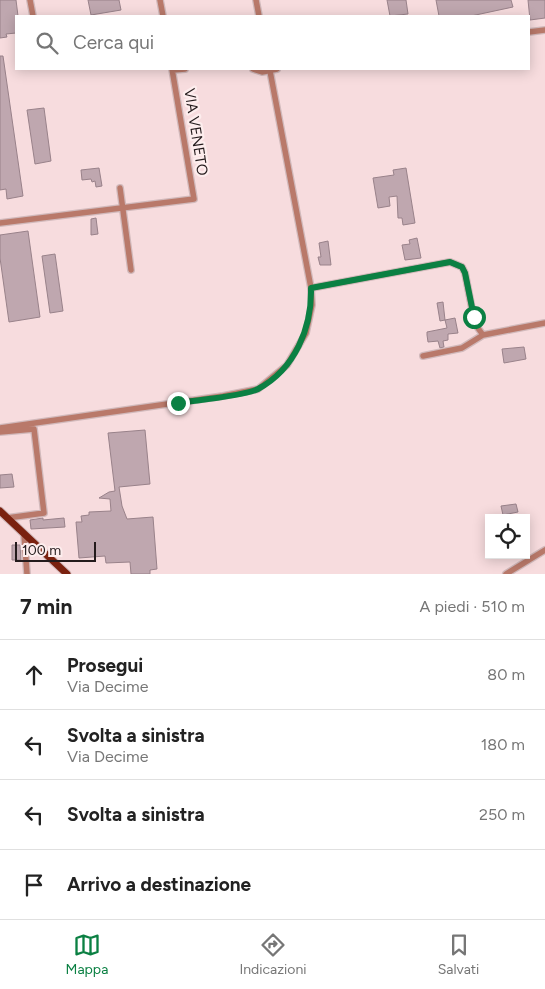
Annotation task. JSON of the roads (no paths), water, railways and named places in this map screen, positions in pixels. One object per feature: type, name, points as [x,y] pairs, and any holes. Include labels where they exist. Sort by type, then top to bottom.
[{"type":"main road","points":[[0,511],[67,574]]},
{"type":"street","points":[[30,0],[33,15]]},
{"type":"street","points":[[160,0],[163,15]]},
{"type":"street","points":[[256,0],[259,15]]},
{"type":"street","points":[[530,32],[545,30]]},
{"type":"street","name":"VIA VENETO","points":[[124,208],[194,199],[173,70]]},
{"type":"street","points":[[259,70],[270,72],[275,70]]},
{"type":"street","points":[[0,428],[223,396],[258,389],[288,365],[306,333],[312,305],[311,288],[270,72]]},
{"type":"street","points":[[120,188],[124,208],[130,270]]},
{"type":"street","points":[[0,223],[84,211],[124,208]]},
{"type":"street","points":[[311,288],[450,262],[458,264],[465,273],[475,324],[483,335]]},
{"type":"street","points":[[423,356],[462,348],[483,335],[545,323]]},
{"type":"street","points":[[0,432],[34,429],[44,512],[7,518]]},
{"type":"street","points":[[24,534],[27,574]]},
{"type":"street","points":[[506,574],[545,550]]}]
